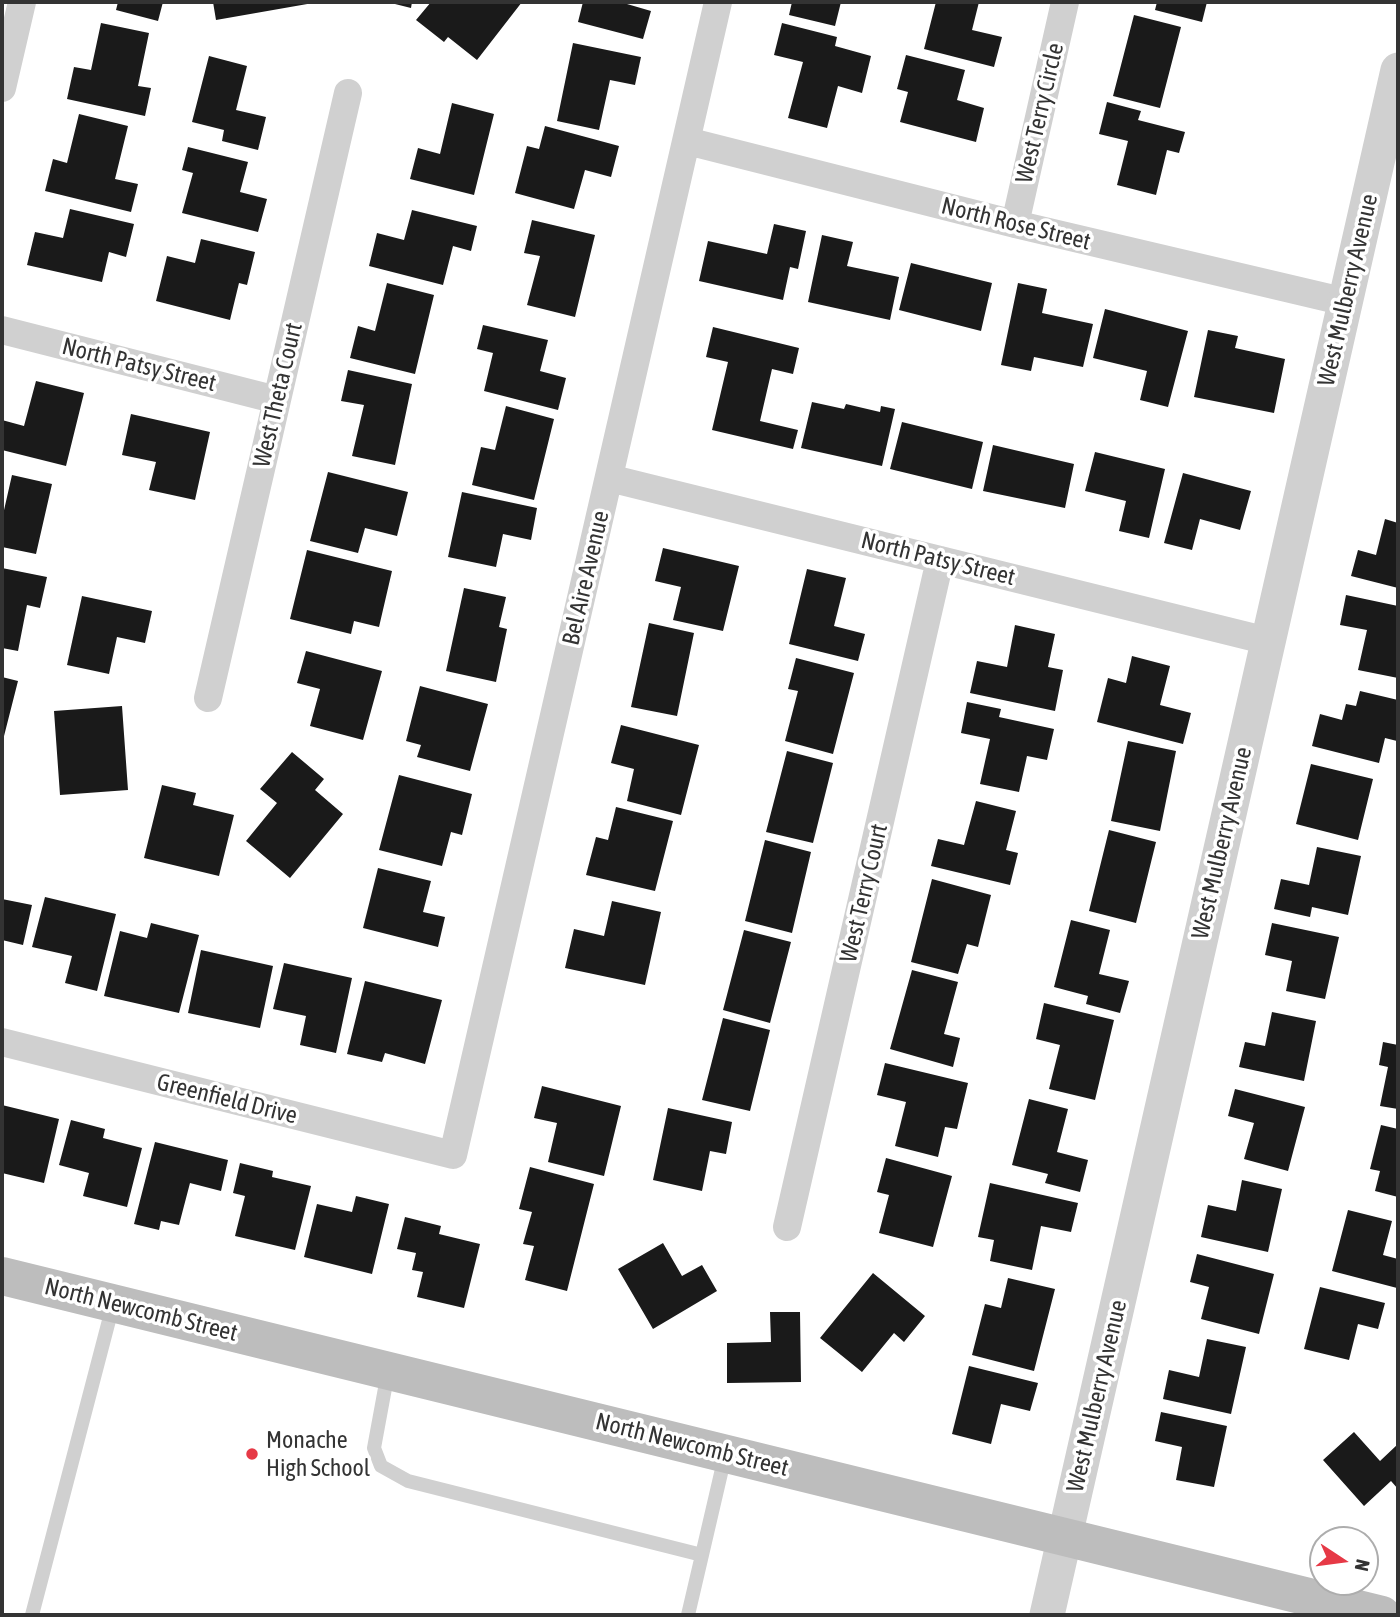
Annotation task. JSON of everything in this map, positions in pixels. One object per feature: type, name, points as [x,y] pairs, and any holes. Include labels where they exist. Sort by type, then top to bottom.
[{"type":"main road","name":"North Newcomb Street","points":[[2,1276],[1382,1615]]},
{"type":"street","points":[[2,88],[22,2]]},
{"type":"street","name":"Bel Aire Avenue","points":[[453,1155],[718,2]]},
{"type":"street","name":"West Terry Circle","points":[[1015,224],[1065,2]]},
{"type":"street","name":"West Mulberry Avenue","points":[[1046,1615],[1398,70]]},
{"type":"street","name":"West Theta Court","points":[[208,698],[348,93]]},
{"type":"street","name":"North Rose Street","points":[[687,141],[1015,224],[1346,302]]},
{"type":"street","name":"North Patsy Street","points":[[2,330],[277,400]]},
{"type":"street","name":"North Patsy Street","points":[[609,478],[1268,641]]},
{"type":"street","name":"West Terry Court","points":[[787,1227],[940,560]]},
{"type":"street","name":"Greenfield Drive","points":[[2,1042],[453,1155]]},
{"type":"lane","points":[[32,1615],[114,1303]]},
{"type":"lane","points":[[389,1371],[374,1448],[381,1466],[408,1481],[702,1555]]},
{"type":"lane","points":[[688,1615],[726,1454]]},
{"type":"building","points":[[118,2],[163,2],[158,21],[116,10]]},
{"type":"building","points":[[213,2],[312,2],[313,3],[216,20]]},
{"type":"building","points":[[387,2],[412,2],[411,8]]},
{"type":"building","points":[[431,2],[522,2],[477,60],[448,37],[444,42],[416,20]]},
{"type":"building","points":[[583,2],[627,2],[651,11],[643,39],[578,22]]},
{"type":"building","points":[[792,2],[841,2],[835,26],[789,15]]},
{"type":"building","points":[[936,2],[979,2],[972,30],[1002,37],[994,67],[924,49]]},
{"type":"building","points":[[1157,2],[1207,2],[1202,22],[1155,10]]},
{"type":"building","points":[[1134,15],[1181,27],[1160,108],[1113,96]]},
{"type":"building","points":[[101,23],[149,33],[138,86],[151,88],[145,116],[67,99],[74,67],[91,70]]},
{"type":"building","points":[[782,23],[837,37],[835,46],[871,56],[862,93],[838,86],[827,128],[788,118],[803,62],[774,55]]},
{"type":"building","points":[[573,43],[641,57],[635,85],[610,80],[599,130],[557,121]]},
{"type":"building","points":[[906,55],[965,70],[957,100],[984,108],[976,142],[900,122],[908,92],[897,89]]},
{"type":"building","points":[[209,56],[247,66],[236,110],[266,117],[258,150],[222,141],[224,130],[192,122]]},
{"type":"building","points":[[1107,102],[1141,111],[1138,120],[1185,132],[1179,153],[1167,150],[1156,195],[1117,185],[1128,141],[1099,134]]},
{"type":"building","points":[[452,103],[494,114],[474,195],[410,179],[418,148],[440,154]]},
{"type":"building","points":[[79,114],[128,126],[115,179],[138,184],[131,212],[45,191],[53,159],[67,163]]},
{"type":"building","points":[[545,126],[619,146],[611,177],[585,170],[574,209],[515,193],[527,146],[539,149]]},
{"type":"building","points":[[188,147],[248,162],[240,192],[267,199],[258,232],[182,213],[193,173],[182,170]]},
{"type":"building","points":[[70,209],[134,224],[126,257],[109,252],[102,282],[27,265],[35,232],[63,238]]},
{"type":"building","points":[[412,210],[477,226],[471,251],[453,246],[443,285],[369,266],[377,233],[404,240]]},
{"type":"building","points":[[532,220],[595,235],[575,317],[527,305],[540,256],[524,253]]},
{"type":"building","points":[[774,224],[806,231],[798,269],[790,267],[783,300],[699,281],[708,241],[767,254]]},
{"type":"building","points":[[822,235],[853,242],[847,266],[899,277],[890,320],[808,302]]},
{"type":"building","points":[[201,239],[255,252],[247,285],[239,283],[230,320],[156,301],[167,256],[195,263]]},
{"type":"building","points":[[911,263],[992,283],[981,331],[899,310]]},
{"type":"building","points":[[387,283],[434,295],[415,374],[350,358],[358,326],[375,331]]},
{"type":"building","points":[[1018,283],[1047,289],[1042,313],[1093,324],[1083,367],[1034,357],[1031,371],[1001,365]]},
{"type":"building","points":[[1105,309],[1188,331],[1168,407],[1140,400],[1147,371],[1093,358]]},
{"type":"building","points":[[483,325],[548,340],[540,371],[566,378],[558,410],[484,391],[493,353],[477,349]]},
{"type":"building","points":[[713,327],[799,348],[793,374],[772,369],[760,421],[798,430],[793,449],[712,430],[728,362],[706,357]]},
{"type":"building","points":[[1208,330],[1238,336],[1235,348],[1285,359],[1274,413],[1194,397]]},
{"type":"building","points":[[348,370],[412,384],[395,465],[352,456],[364,405],[341,401]]},
{"type":"building","points":[[36,381],[84,393],[66,466],[2,450],[2,420],[24,426]]},
{"type":"building","points":[[812,402],[844,409],[846,404],[880,412],[881,406],[895,409],[882,466],[801,448]]},
{"type":"building","points":[[506,406],[554,419],[534,500],[472,485],[481,447],[495,450]]},
{"type":"building","points":[[131,414],[210,432],[195,500],[149,490],[156,462],[122,455]]},
{"type":"building","points":[[902,422],[983,442],[972,489],[890,469]]},
{"type":"building","points":[[993,445],[1074,464],[1065,508],[983,491]]},
{"type":"building","points":[[1095,452],[1165,469],[1149,538],[1119,531],[1126,501],[1085,491]]},
{"type":"building","points":[[328,472],[408,492],[397,536],[365,528],[358,553],[310,541]]},
{"type":"building","points":[[1183,473],[1251,491],[1240,530],[1200,519],[1192,550],[1164,543]]},
{"type":"building","points":[[12,475],[52,484],[36,554],[2,547],[2,519]]},
{"type":"building","points":[[462,492],[537,508],[531,540],[503,534],[496,567],[448,557]]},
{"type":"building","points":[[1385,519],[1398,523],[1398,588],[1351,576],[1358,550],[1376,555]]},
{"type":"building","points":[[663,548],[739,566],[723,631],[673,620],[681,587],[655,581]]},
{"type":"building","points":[[307,550],[392,571],[379,627],[354,621],[351,634],[290,619]]},
{"type":"building","points":[[2,568],[47,577],[40,608],[27,605],[18,651],[2,648]]},
{"type":"building","points":[[807,569],[846,578],[834,626],[865,634],[858,661],[789,644]]},
{"type":"building","points":[[464,588],[506,597],[499,627],[507,629],[496,682],[446,671]]},
{"type":"building","points":[[1346,595],[1398,606],[1398,678],[1358,670],[1367,630],[1340,625]]},
{"type":"building","points":[[82,596],[152,611],[145,643],[117,637],[109,674],[67,665]]},
{"type":"building","points":[[649,623],[694,633],[677,716],[631,707]]},
{"type":"building","points":[[1015,625],[1055,634],[1048,667],[1063,670],[1055,711],[970,693],[977,661],[1007,667]]},
{"type":"building","points":[[306,651],[382,671],[363,740],[310,726],[320,689],[297,683]]},
{"type":"building","points":[[1132,656],[1170,666],[1160,705],[1191,713],[1183,744],[1097,722],[1108,678],[1126,683]]},
{"type":"building","points":[[796,658],[854,673],[833,754],[785,741],[798,691],[788,689]]},
{"type":"building","points":[[2,677],[18,681],[3,740],[2,740]]},
{"type":"building","points":[[420,686],[488,704],[470,771],[417,757],[421,745],[406,741]]},
{"type":"building","points":[[1360,691],[1398,700],[1397,741],[1385,738],[1379,763],[1312,746],[1320,714],[1342,720],[1346,704],[1356,706]]},
{"type":"building","points":[[967,702],[1001,709],[999,717],[1054,729],[1047,760],[1027,756],[1019,792],[980,784],[990,739],[961,733]]},
{"type":"building","points":[[122,706],[128,790],[60,795],[54,711]]},
{"type":"building","points":[[621,725],[699,745],[681,815],[627,801],[634,769],[611,763]]},
{"type":"building","points":[[1128,741],[1176,751],[1160,831],[1111,821]]},
{"type":"building","points":[[787,751],[833,763],[813,843],[766,832]]},
{"type":"building","points":[[292,752],[324,779],[315,790],[343,814],[290,878],[246,841],[277,803],[260,789]]},
{"type":"building","points":[[1311,764],[1373,779],[1358,840],[1296,824]]},
{"type":"building","points":[[399,775],[472,794],[462,835],[451,832],[442,866],[379,850]]},
{"type":"building","points":[[162,785],[196,793],[193,805],[234,815],[219,876],[144,858]]},
{"type":"building","points":[[976,801],[1016,811],[1006,850],[1018,853],[1010,885],[931,866],[938,839],[964,845]]},
{"type":"building","points":[[616,807],[673,821],[655,891],[586,875],[596,837],[608,840]]},
{"type":"building","points":[[1109,830],[1156,842],[1136,923],[1089,911]]},
{"type":"building","points":[[765,840],[811,852],[792,933],[745,921]]},
{"type":"building","points":[[1317,847],[1361,856],[1348,915],[1312,907],[1310,917],[1274,909],[1281,879],[1309,885]]},
{"type":"building","points":[[378,868],[431,881],[423,912],[445,917],[438,947],[363,928]]},
{"type":"building","points":[[932,879],[991,895],[978,947],[967,944],[958,974],[911,962]]},
{"type":"building","points":[[45,897],[116,914],[97,991],[65,983],[72,956],[32,947]]},
{"type":"building","points":[[2,899],[32,905],[23,945],[2,940]]},
{"type":"building","points":[[612,901],[661,912],[645,985],[565,968],[574,929],[604,936]]},
{"type":"building","points":[[1071,920],[1110,930],[1099,974],[1129,981],[1120,1013],[1086,1004],[1088,996],[1054,987]]},
{"type":"building","points":[[151,923],[199,935],[179,1013],[104,996],[120,931],[147,938]]},
{"type":"building","points":[[1272,923],[1339,937],[1325,999],[1286,991],[1292,961],[1265,955]]},
{"type":"building","points":[[744,930],[791,942],[770,1023],[723,1010]]},
{"type":"building","points":[[201,950],[273,966],[260,1028],[188,1013]]},
{"type":"building","points":[[284,963],[352,978],[336,1053],[300,1045],[306,1016],[273,1009]]},
{"type":"building","points":[[912,970],[958,982],[944,1034],[960,1038],[953,1067],[890,1049]]},
{"type":"building","points":[[365,981],[442,1000],[425,1064],[385,1053],[382,1062],[347,1054]]},
{"type":"building","points":[[1044,1003],[1114,1020],[1095,1100],[1049,1089],[1060,1045],[1036,1039]]},
{"type":"building","points":[[1272,1012],[1316,1021],[1304,1081],[1239,1067],[1245,1042],[1265,1046]]},
{"type":"building","points":[[723,1018],[770,1030],[750,1111],[702,1100]]},
{"type":"building","points":[[1383,1042],[1398,1045],[1398,1109],[1380,1106],[1388,1067],[1379,1065]]},
{"type":"building","points":[[885,1063],[968,1083],[957,1129],[945,1127],[938,1157],[895,1146],[906,1102],[877,1095]]},
{"type":"building","points":[[542,1086],[621,1106],[604,1176],[548,1162],[557,1123],[534,1118]]},
{"type":"building","points":[[1235,1089],[1305,1107],[1288,1171],[1244,1159],[1254,1123],[1228,1116]]},
{"type":"building","points":[[1029,1099],[1068,1109],[1057,1152],[1088,1160],[1080,1192],[1045,1183],[1048,1174],[1012,1165]]},
{"type":"building","points":[[2,1105],[59,1119],[44,1183],[2,1173]]},
{"type":"building","points":[[668,1108],[732,1122],[726,1154],[710,1151],[702,1191],[653,1180]]},
{"type":"building","points":[[71,1120],[105,1129],[103,1138],[142,1148],[127,1207],[83,1196],[89,1173],[59,1165]]},
{"type":"building","points":[[1381,1125],[1398,1129],[1398,1197],[1375,1191],[1380,1171],[1370,1169]]},
{"type":"building","points":[[155,1142],[228,1160],[221,1191],[190,1183],[179,1225],[161,1221],[159,1230],[134,1224]]},
{"type":"building","points":[[886,1158],[952,1176],[933,1247],[879,1233],[889,1195],[877,1192]]},
{"type":"building","points":[[240,1163],[273,1171],[272,1177],[311,1186],[295,1250],[235,1236],[245,1196],[233,1193]]},
{"type":"building","points":[[530,1167],[594,1184],[567,1291],[525,1280],[534,1246],[523,1244],[532,1212],[519,1209]]},
{"type":"building","points":[[1242,1180],[1282,1189],[1268,1252],[1201,1237],[1208,1205],[1236,1211]]},
{"type":"building","points":[[990,1183],[1078,1203],[1071,1232],[1041,1226],[1032,1270],[990,1261],[994,1240],[978,1237]]},
{"type":"building","points":[[356,1196],[389,1204],[372,1274],[304,1257],[317,1204],[352,1212]]},
{"type":"building","points":[[1348,1210],[1392,1221],[1383,1255],[1398,1259],[1397,1288],[1332,1271]]},
{"type":"building","points":[[405,1217],[441,1226],[439,1234],[480,1244],[464,1308],[417,1297],[423,1272],[412,1270],[416,1253],[397,1249]]},
{"type":"building","points":[[663,1243],[682,1276],[702,1265],[717,1291],[653,1329],[618,1269]]},
{"type":"building","points":[[1197,1254],[1274,1274],[1259,1334],[1201,1319],[1209,1287],[1190,1282]]},
{"type":"building","points":[[873,1273],[925,1316],[904,1342],[894,1333],[862,1372],[820,1338]]},
{"type":"building","points":[[1008,1278],[1055,1289],[1034,1371],[972,1355],[985,1304],[1001,1308]]},
{"type":"building","points":[[1320,1287],[1385,1303],[1378,1329],[1358,1324],[1349,1360],[1304,1349]]},
{"type":"building","points":[[770,1312],[800,1312],[801,1382],[727,1383],[727,1343],[771,1342]]},
{"type":"building","points":[[1207,1339],[1246,1347],[1231,1414],[1163,1399],[1169,1370],[1199,1377]]},
{"type":"building","points":[[969,1366],[1038,1383],[1030,1411],[1001,1404],[991,1444],[952,1434]]},
{"type":"building","points":[[1161,1412],[1227,1426],[1214,1487],[1176,1480],[1182,1447],[1155,1441]]},
{"type":"building","points":[[1354,1432],[1380,1461],[1398,1444],[1398,1489],[1391,1481],[1364,1506],[1323,1460]]},
{"type":"place","name":"Monache High School","points":[[252,1454]]}]
